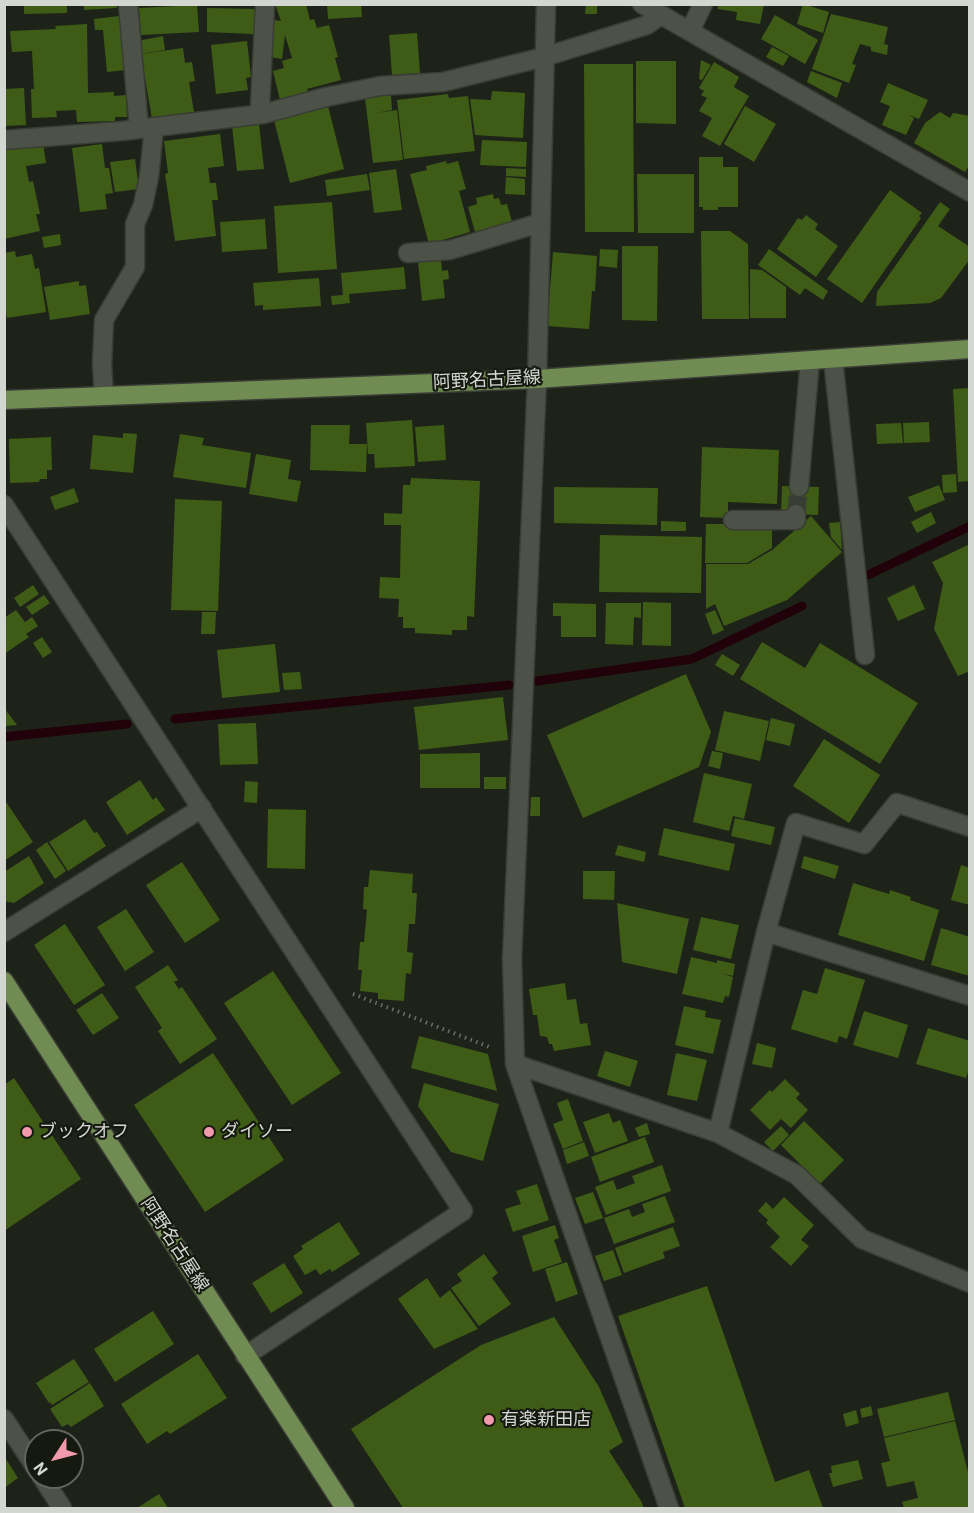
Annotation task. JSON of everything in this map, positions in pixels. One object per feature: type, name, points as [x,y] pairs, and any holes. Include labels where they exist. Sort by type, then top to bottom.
[{"type":"main road","name":"阿野名古屋線","points":[[4,400],[537,379],[969,349]]},
{"type":"main road","name":"阿野名古屋線","points":[[4,981],[345,1509]]},
{"type":"street","points":[[104,396],[102,364],[104,320],[135,267],[135,224],[143,205],[149,177],[146,128],[128,4]]},
{"type":"street","points":[[263,114],[260,106],[265,4]]},
{"type":"street","points":[[546,4],[537,379],[512,959],[515,1060],[669,1509]]},
{"type":"street","points":[[642,4],[969,192]]},
{"type":"street","points":[[690,31],[703,4]]},
{"type":"street","points":[[4,140],[146,128],[263,114],[326,97],[380,86],[443,82],[544,57],[647,25],[661,15]]},
{"type":"street","points":[[408,253],[450,250],[540,223]]},
{"type":"street","points":[[833,359],[865,656]]},
{"type":"street","points":[[799,487],[810,360]]},
{"type":"street","points":[[4,505],[463,1210],[245,1356]]},
{"type":"street","points":[[733,520],[796,520],[796,514]]},
{"type":"street","points":[[718,1133],[766,932],[796,823],[864,844],[897,803],[969,827]]},
{"type":"street","points":[[4,932],[202,808]]},
{"type":"street","points":[[766,932],[969,996]]},
{"type":"street","points":[[515,1060],[718,1133],[797,1175],[862,1239],[969,1283]]},
{"type":"street","points":[[4,1419],[24,1450]]},
{"type":"street","points":[[50,1489],[62,1509]]},
{"type":"path","points":[[312,978],[515,1060]]},
{"type":"building","points":[[24,4],[67,4],[67,13],[24,14]]},
{"type":"building","points":[[84,4],[116,4],[117,8],[84,10]]},
{"type":"building","points":[[275,4],[306,4],[310,20],[314,19],[317,28],[329,25],[338,57],[335,58],[341,80],[307,89],[308,93],[280,100],[273,71],[284,68],[282,61],[292,58],[285,35],[282,59],[270,57],[274,20],[281,21]]},
{"type":"building","points":[[327,4],[361,4],[362,17],[328,19]]},
{"type":"building","points":[[718,4],[764,4],[760,24],[736,20],[737,12],[718,9]]},
{"type":"building","points":[[803,4],[829,12],[823,33],[797,24]]},
{"type":"building","points":[[197,5],[199,32],[141,35],[139,8]]},
{"type":"building","points":[[586,5],[597,5],[597,14],[585,14]]},
{"type":"building","points":[[207,8],[255,9],[254,34],[207,32]]},
{"type":"building","points":[[831,14],[888,27],[884,44],[888,45],[887,55],[871,51],[871,47],[860,44],[852,64],[856,65],[849,83],[812,69]]},
{"type":"building","points":[[775,15],[818,40],[805,64],[761,39]]},
{"type":"building","points":[[120,16],[126,70],[107,72],[103,30],[95,30],[94,19]]},
{"type":"building","points":[[87,24],[88,93],[114,92],[114,96],[126,95],[127,117],[115,117],[115,121],[77,122],[76,110],[56,111],[57,117],[32,118],[31,89],[34,89],[32,51],[12,52],[10,31],[56,29],[55,26]]},
{"type":"building","points":[[417,33],[420,73],[392,75],[389,35]]},
{"type":"building","points":[[163,36],[165,50],[140,54],[137,41]]},
{"type":"building","points":[[247,41],[251,77],[246,78],[248,90],[216,94],[211,45]]},
{"type":"building","points":[[772,47],[789,56],[783,66],[766,57]]},
{"type":"building","points":[[183,48],[185,63],[192,62],[195,81],[189,82],[194,112],[152,119],[141,54]]},
{"type":"building","points":[[701,60],[711,65],[702,80],[699,79]]},
{"type":"building","points":[[636,61],[676,61],[676,124],[636,123]]},
{"type":"building","points":[[714,62],[739,77],[734,87],[749,96],[720,146],[702,136],[712,118],[699,111],[707,98],[701,95],[704,91],[699,88]]},
{"type":"building","points":[[584,64],[633,64],[634,232],[585,232]]},
{"type":"building","points":[[811,71],[842,83],[837,98],[807,82]]},
{"type":"building","points":[[888,83],[928,100],[919,119],[907,114],[914,118],[906,135],[882,125],[890,106],[880,102]]},
{"type":"building","points":[[24,88],[26,125],[4,126],[4,89]]},
{"type":"building","points":[[492,91],[525,93],[523,138],[475,135],[470,99],[491,100]]},
{"type":"building","points":[[448,94],[449,98],[468,96],[475,151],[404,159],[397,100]]},
{"type":"building","points":[[391,95],[392,110],[376,113],[397,110],[403,160],[373,163],[365,98]]},
{"type":"building","points":[[328,106],[344,169],[290,183],[274,120]]},
{"type":"building","points":[[745,106],[776,124],[754,162],[724,144]]},
{"type":"building","points":[[940,112],[950,118],[953,113],[970,116],[970,164],[965,172],[914,143],[925,123]]},
{"type":"building","points":[[259,124],[264,169],[237,171],[232,126]]},
{"type":"building","points":[[220,134],[224,166],[208,168],[210,183],[216,183],[218,200],[212,200],[216,236],[175,241],[165,174],[168,173],[164,141]]},
{"type":"building","points":[[482,140],[527,142],[526,167],[480,165]]},
{"type":"building","points":[[43,143],[46,163],[26,166],[29,182],[33,181],[40,214],[36,214],[40,231],[4,239],[4,149]]},
{"type":"building","points":[[102,144],[105,168],[109,168],[113,193],[105,194],[107,209],[80,212],[72,148]]},
{"type":"building","points":[[699,157],[723,157],[723,167],[738,167],[738,207],[703,210],[703,207],[699,207]]},
{"type":"building","points":[[135,159],[139,189],[115,192],[110,162]]},
{"type":"building","points":[[446,161],[447,164],[458,161],[466,189],[459,191],[470,232],[429,244],[410,174],[427,170],[426,166]]},
{"type":"building","points":[[506,168],[526,169],[526,177],[506,176]]},
{"type":"building","points":[[396,169],[402,210],[374,213],[369,173]]},
{"type":"building","points":[[367,174],[370,190],[327,196],[325,180]]},
{"type":"building","points":[[637,174],[694,174],[694,233],[638,233]]},
{"type":"building","points":[[506,177],[525,179],[525,195],[505,194]]},
{"type":"building","points":[[890,190],[922,213],[919,216],[921,218],[862,303],[827,279]]},
{"type":"building","points":[[493,194],[494,199],[499,198],[501,205],[507,204],[512,222],[475,232],[468,207],[477,204],[476,198]]},
{"type":"building","points":[[332,202],[337,269],[278,273],[274,206]]},
{"type":"building","points":[[940,202],[950,209],[938,226],[970,247],[970,259],[941,298],[930,303],[876,306],[877,292]]},
{"type":"building","points":[[806,215],[818,224],[815,229],[838,246],[816,277],[777,249],[798,218],[802,220]]},
{"type":"building","points":[[265,219],[267,249],[222,252],[220,222]]},
{"type":"building","points":[[701,231],[730,231],[748,244],[749,319],[702,319]]},
{"type":"building","points":[[60,234],[61,245],[44,248],[42,237]]},
{"type":"building","points":[[622,246],[658,246],[657,321],[622,320]]},
{"type":"building","points":[[600,249],[618,250],[617,268],[599,266]]},
{"type":"building","points":[[769,249],[828,291],[823,300],[805,288],[800,295],[758,265]]},
{"type":"building","points":[[15,251],[16,257],[32,254],[35,269],[39,268],[46,312],[7,318],[4,303],[4,253]]},
{"type":"building","points":[[553,252],[597,256],[595,291],[592,291],[589,329],[547,326]]},
{"type":"building","points":[[441,260],[442,271],[448,270],[449,279],[443,280],[445,298],[422,301],[418,262]]},
{"type":"building","points":[[404,267],[406,289],[349,294],[350,303],[332,305],[331,296],[343,295],[341,273]]},
{"type":"building","points":[[750,269],[762,270],[786,287],[786,318],[750,318]]},
{"type":"building","points":[[319,278],[321,306],[263,310],[263,305],[255,306],[253,283]]},
{"type":"building","points":[[79,281],[79,286],[86,285],[90,314],[50,320],[44,287]]},
{"type":"building","points":[[970,388],[970,481],[958,482],[953,389]]},
{"type":"building","points":[[412,420],[415,466],[375,468],[374,454],[368,454],[366,423]]},
{"type":"building","points":[[929,422],[930,442],[904,443],[903,423]]},
{"type":"building","points":[[901,423],[903,443],[877,444],[876,424]]},
{"type":"building","points":[[311,425],[350,425],[349,444],[367,444],[366,472],[310,470]]},
{"type":"building","points":[[444,425],[446,460],[418,462],[415,427]]},
{"type":"building","points":[[123,433],[137,434],[133,473],[90,469],[93,435],[123,438]]},
{"type":"building","points":[[180,434],[204,438],[202,445],[251,453],[246,488],[173,477]]},
{"type":"building","points":[[51,437],[52,470],[47,470],[47,479],[40,479],[39,482],[10,483],[9,439]]},
{"type":"building","points":[[702,447],[779,450],[777,504],[728,502],[728,518],[700,517]]},
{"type":"building","points":[[256,454],[291,460],[288,479],[301,481],[297,502],[249,494]]},
{"type":"building","points":[[956,474],[957,492],[943,493],[942,475]]},
{"type":"building","points":[[411,478],[480,481],[474,617],[467,616],[467,630],[452,630],[452,635],[415,633],[415,628],[403,628],[403,617],[398,617],[399,599],[379,598],[380,577],[400,578],[401,525],[384,525],[384,513],[402,514],[403,485],[410,485]]},
{"type":"building","points":[[939,485],[945,500],[915,512],[908,497]]},
{"type":"building","points":[[782,486],[819,487],[818,515],[781,514]]},
{"type":"building","points":[[554,487],[658,488],[657,525],[554,523]]},
{"type":"building","points":[[74,488],[79,502],[55,510],[50,497]]},
{"type":"building","points":[[175,499],[222,501],[218,611],[171,610]]},
{"type":"building","points":[[931,512],[936,523],[917,533],[911,522]]},
{"type":"building","points":[[811,516],[842,552],[787,600],[724,626],[715,604],[706,609],[706,564],[748,564],[772,550]]},
{"type":"building","points":[[661,521],[686,522],[686,531],[661,531]]},
{"type":"building","points":[[840,522],[842,550],[831,537],[829,523]]},
{"type":"building","points":[[706,524],[772,524],[772,548],[747,563],[705,563]]},
{"type":"building","points":[[600,535],[702,537],[701,593],[599,592]]},
{"type":"building","points":[[970,544],[970,671],[958,676],[934,629],[943,583],[932,562]]},
{"type":"building","points":[[33,585],[39,594],[20,607],[14,598]]},
{"type":"building","points":[[914,585],[925,609],[898,621],[887,598]]},
{"type":"building","points":[[44,595],[50,603],[32,615],[26,607]]},
{"type":"building","points":[[643,602],[671,603],[671,646],[642,645]]},
{"type":"building","points":[[553,603],[596,604],[596,637],[561,637],[561,616],[553,616]]},
{"type":"building","points":[[606,603],[641,603],[641,618],[634,617],[633,645],[605,644]]},
{"type":"building","points":[[16,610],[25,622],[32,617],[38,626],[26,634],[29,637],[4,654],[4,618]]},
{"type":"building","points":[[715,610],[724,630],[713,635],[705,614]]},
{"type":"building","points":[[202,612],[216,612],[215,634],[201,634]]},
{"type":"building","points":[[42,637],[52,652],[43,658],[33,643]]},
{"type":"building","points":[[762,642],[805,668],[820,643],[918,703],[880,764],[740,679]]},
{"type":"building","points":[[275,644],[280,692],[222,698],[217,650]]},
{"type":"building","points":[[722,654],[740,665],[733,676],[715,665]]},
{"type":"building","points":[[300,672],[302,689],[284,690],[282,673]]},
{"type":"building","points":[[686,674],[711,732],[699,767],[583,818],[547,735]]},
{"type":"building","points":[[503,697],[508,740],[419,750],[414,707]]},
{"type":"building","points":[[4,708],[17,725],[4,726]]},
{"type":"building","points":[[724,711],[769,721],[760,761],[715,750]]},
{"type":"building","points":[[771,718],[795,724],[790,746],[766,740]]},
{"type":"building","points":[[256,723],[258,764],[220,765],[218,724]]},
{"type":"building","points":[[824,739],[880,775],[849,823],[793,786]]},
{"type":"building","points":[[712,751],[723,753],[720,769],[708,766]]},
{"type":"building","points":[[480,753],[480,788],[420,788],[420,754]]},
{"type":"building","points":[[704,773],[752,784],[744,819],[733,816],[729,831],[693,822]]},
{"type":"building","points":[[484,777],[506,777],[506,789],[484,789]]},
{"type":"building","points":[[140,780],[153,800],[156,797],[165,810],[127,835],[106,802]]},
{"type":"building","points":[[245,781],[258,782],[257,803],[244,802]]},
{"type":"building","points":[[531,797],[540,797],[540,816],[530,816]]},
{"type":"building","points":[[4,799],[33,842],[4,861]]},
{"type":"building","points":[[268,809],[306,810],[305,869],[267,868]]},
{"type":"building","points":[[735,818],[775,827],[771,845],[731,836]]},
{"type":"building","points":[[85,819],[106,846],[68,871],[49,842]]},
{"type":"building","points":[[664,828],[735,844],[729,871],[658,855]]},
{"type":"building","points":[[47,842],[66,871],[55,879],[36,850]]},
{"type":"building","points":[[618,845],[646,852],[644,862],[615,855]]},
{"type":"building","points":[[29,856],[44,883],[14,903],[4,901],[4,872]]},
{"type":"building","points":[[804,856],[839,866],[835,879],[801,868]]},
{"type":"building","points":[[182,862],[220,920],[185,943],[146,885]]},
{"type":"building","points":[[961,865],[970,868],[970,905],[951,900]]},
{"type":"building","points":[[370,870],[413,874],[412,893],[417,893],[415,924],[409,924],[407,952],[413,953],[411,974],[406,973],[404,1001],[378,999],[378,993],[360,991],[362,970],[358,970],[360,942],[364,942],[367,910],[363,909],[364,887],[368,887]]},
{"type":"building","points":[[583,871],[615,871],[614,900],[583,899]]},
{"type":"building","points":[[853,883],[889,894],[890,890],[939,910],[924,961],[838,935]]},
{"type":"building","points":[[617,903],[689,919],[677,974],[622,962]]},
{"type":"building","points":[[126,909],[154,952],[125,971],[97,927]]},
{"type":"building","points":[[701,917],[739,925],[731,959],[693,950]]},
{"type":"building","points":[[65,924],[105,985],[74,1005],[34,945]]},
{"type":"building","points":[[941,928],[970,937],[970,976],[931,965]]},
{"type":"building","points":[[691,957],[717,963],[717,960],[735,964],[733,976],[721,973],[733,977],[729,997],[725,996],[723,1003],[682,994]]},
{"type":"building","points":[[168,965],[178,980],[174,982],[179,989],[182,987],[217,1039],[180,1064],[158,1031],[162,1028],[135,987]]},
{"type":"building","points":[[825,968],[865,980],[847,1039],[839,1036],[837,1043],[791,1029],[803,990],[817,994]]},
{"type":"building","points":[[273,971],[341,1073],[292,1105],[224,1003]]},
{"type":"building","points":[[565,983],[567,1000],[576,999],[580,1024],[587,1023],[591,1045],[554,1051],[547,1037],[540,1036],[537,1015],[533,1015],[529,989]]},
{"type":"building","points":[[102,993],[119,1018],[93,1035],[76,1010]]},
{"type":"building","points":[[684,1006],[706,1011],[705,1017],[721,1020],[713,1054],[675,1045]]},
{"type":"building","points":[[864,1011],[908,1025],[898,1058],[853,1045]]},
{"type":"building","points":[[928,1028],[970,1041],[970,1066],[966,1078],[916,1064]]},
{"type":"building","points":[[419,1036],[488,1054],[497,1091],[411,1068]]},
{"type":"building","points":[[757,1043],[776,1048],[772,1068],[752,1064]]},
{"type":"building","points":[[605,1051],[638,1061],[630,1087],[597,1076]]},
{"type":"building","name":"ダイソー","points":[[213,1053],[284,1160],[205,1212],[134,1105]]},
{"type":"building","points":[[676,1053],[707,1060],[697,1101],[667,1095]]},
{"type":"building","name":"ブックオフ","points":[[14,1078],[81,1179],[4,1231],[4,1085]]},
{"type":"building","points":[[785,1079],[800,1094],[796,1098],[808,1110],[791,1128],[781,1119],[770,1130],[750,1110]]},
{"type":"building","points":[[424,1083],[499,1104],[483,1161],[451,1152],[418,1106]]},
{"type":"building","points":[[568,1099],[583,1141],[563,1149],[553,1124],[563,1120],[557,1103]]},
{"type":"building","points":[[609,1113],[613,1123],[620,1120],[628,1141],[595,1153],[583,1122]]},
{"type":"building","points":[[804,1121],[844,1160],[820,1184],[781,1145]]},
{"type":"building","points":[[647,1123],[650,1134],[639,1137],[635,1128]]},
{"type":"building","points":[[781,1126],[789,1135],[773,1151],[764,1142]]},
{"type":"building","points":[[645,1137],[654,1162],[600,1182],[591,1157]]},
{"type":"building","points":[[584,1142],[589,1156],[567,1164],[563,1150]]},
{"type":"building","points":[[662,1165],[671,1191],[606,1215],[595,1187],[613,1180],[617,1190],[635,1183],[632,1176]]},
{"type":"building","points":[[537,1184],[549,1220],[513,1232],[505,1209],[521,1204],[516,1191]]},
{"type":"building","points":[[593,1192],[603,1218],[585,1224],[575,1198]]},
{"type":"building","points":[[665,1196],[675,1222],[614,1244],[604,1218],[629,1209],[632,1217],[645,1212],[642,1204]]},
{"type":"building","points":[[784,1197],[814,1225],[801,1240],[809,1246],[791,1266],[770,1247],[780,1237],[766,1223],[768,1220],[758,1211],[766,1202],[773,1209]]},
{"type":"building","points":[[339,1222],[360,1254],[332,1272],[330,1269],[320,1275],[316,1269],[305,1275],[293,1256],[303,1249],[301,1246]]},
{"type":"building","points":[[555,1225],[559,1238],[554,1240],[562,1262],[533,1272],[522,1236]]},
{"type":"building","points":[[673,1227],[680,1246],[663,1252],[665,1258],[624,1273],[615,1248]]},
{"type":"building","points":[[613,1250],[622,1275],[604,1281],[595,1256]]},
{"type":"building","points":[[484,1254],[498,1273],[492,1278],[511,1304],[479,1326],[451,1288],[462,1281],[457,1274]]},
{"type":"building","points":[[567,1262],[578,1294],[556,1302],[545,1269]]},
{"type":"building","points":[[284,1263],[303,1293],[271,1313],[252,1283]]},
{"type":"building","points":[[427,1278],[440,1298],[450,1290],[478,1329],[434,1349],[398,1299]]},
{"type":"building","points":[[707,1286],[775,1482],[809,1470],[823,1508],[685,1508],[618,1316]]},
{"type":"building","points":[[153,1311],[174,1344],[115,1382],[94,1349]]},
{"type":"building","name":"有楽新田店","points":[[554,1317],[599,1387],[623,1442],[609,1451],[644,1508],[403,1508],[351,1429],[481,1345]]},
{"type":"building","points":[[198,1354],[227,1398],[170,1434],[167,1431],[147,1444],[121,1404]]},
{"type":"building","points":[[74,1359],[89,1382],[52,1405],[36,1383]]},
{"type":"building","points":[[90,1383],[104,1406],[71,1427],[68,1424],[62,1427],[50,1409]]},
{"type":"building","points":[[948,1392],[955,1420],[884,1437],[877,1409]]},
{"type":"building","points":[[871,1406],[873,1415],[862,1418],[860,1409]]},
{"type":"building","points":[[856,1410],[859,1423],[846,1427],[843,1414]]},
{"type":"building","points":[[955,1421],[970,1480],[970,1508],[904,1508],[902,1502],[918,1498],[914,1481],[887,1487],[881,1463],[890,1461],[884,1438]]},
{"type":"building","points":[[4,1456],[18,1478],[4,1488]]},
{"type":"building","points":[[858,1460],[863,1479],[833,1487],[829,1473],[832,1473],[831,1466]]},
{"type":"building","points":[[159,1494],[168,1508],[137,1508]]},
{"type":"waterway","points":[[868,575],[970,526]]},
{"type":"waterway","points":[[537,681],[692,659],[802,606]]},
{"type":"waterway","points":[[175,719],[509,685]]},
{"type":"waterway","points":[[4,737],[127,724]]},
{"type":"tunnel","points":[[796,514],[799,487]]},
{"type":"place","name":"ブックオフ","points":[[27,1132]]},
{"type":"place","name":"ダイソー","points":[[209,1132]]},
{"type":"place","name":"有楽新田店","points":[[489,1420]]}]
